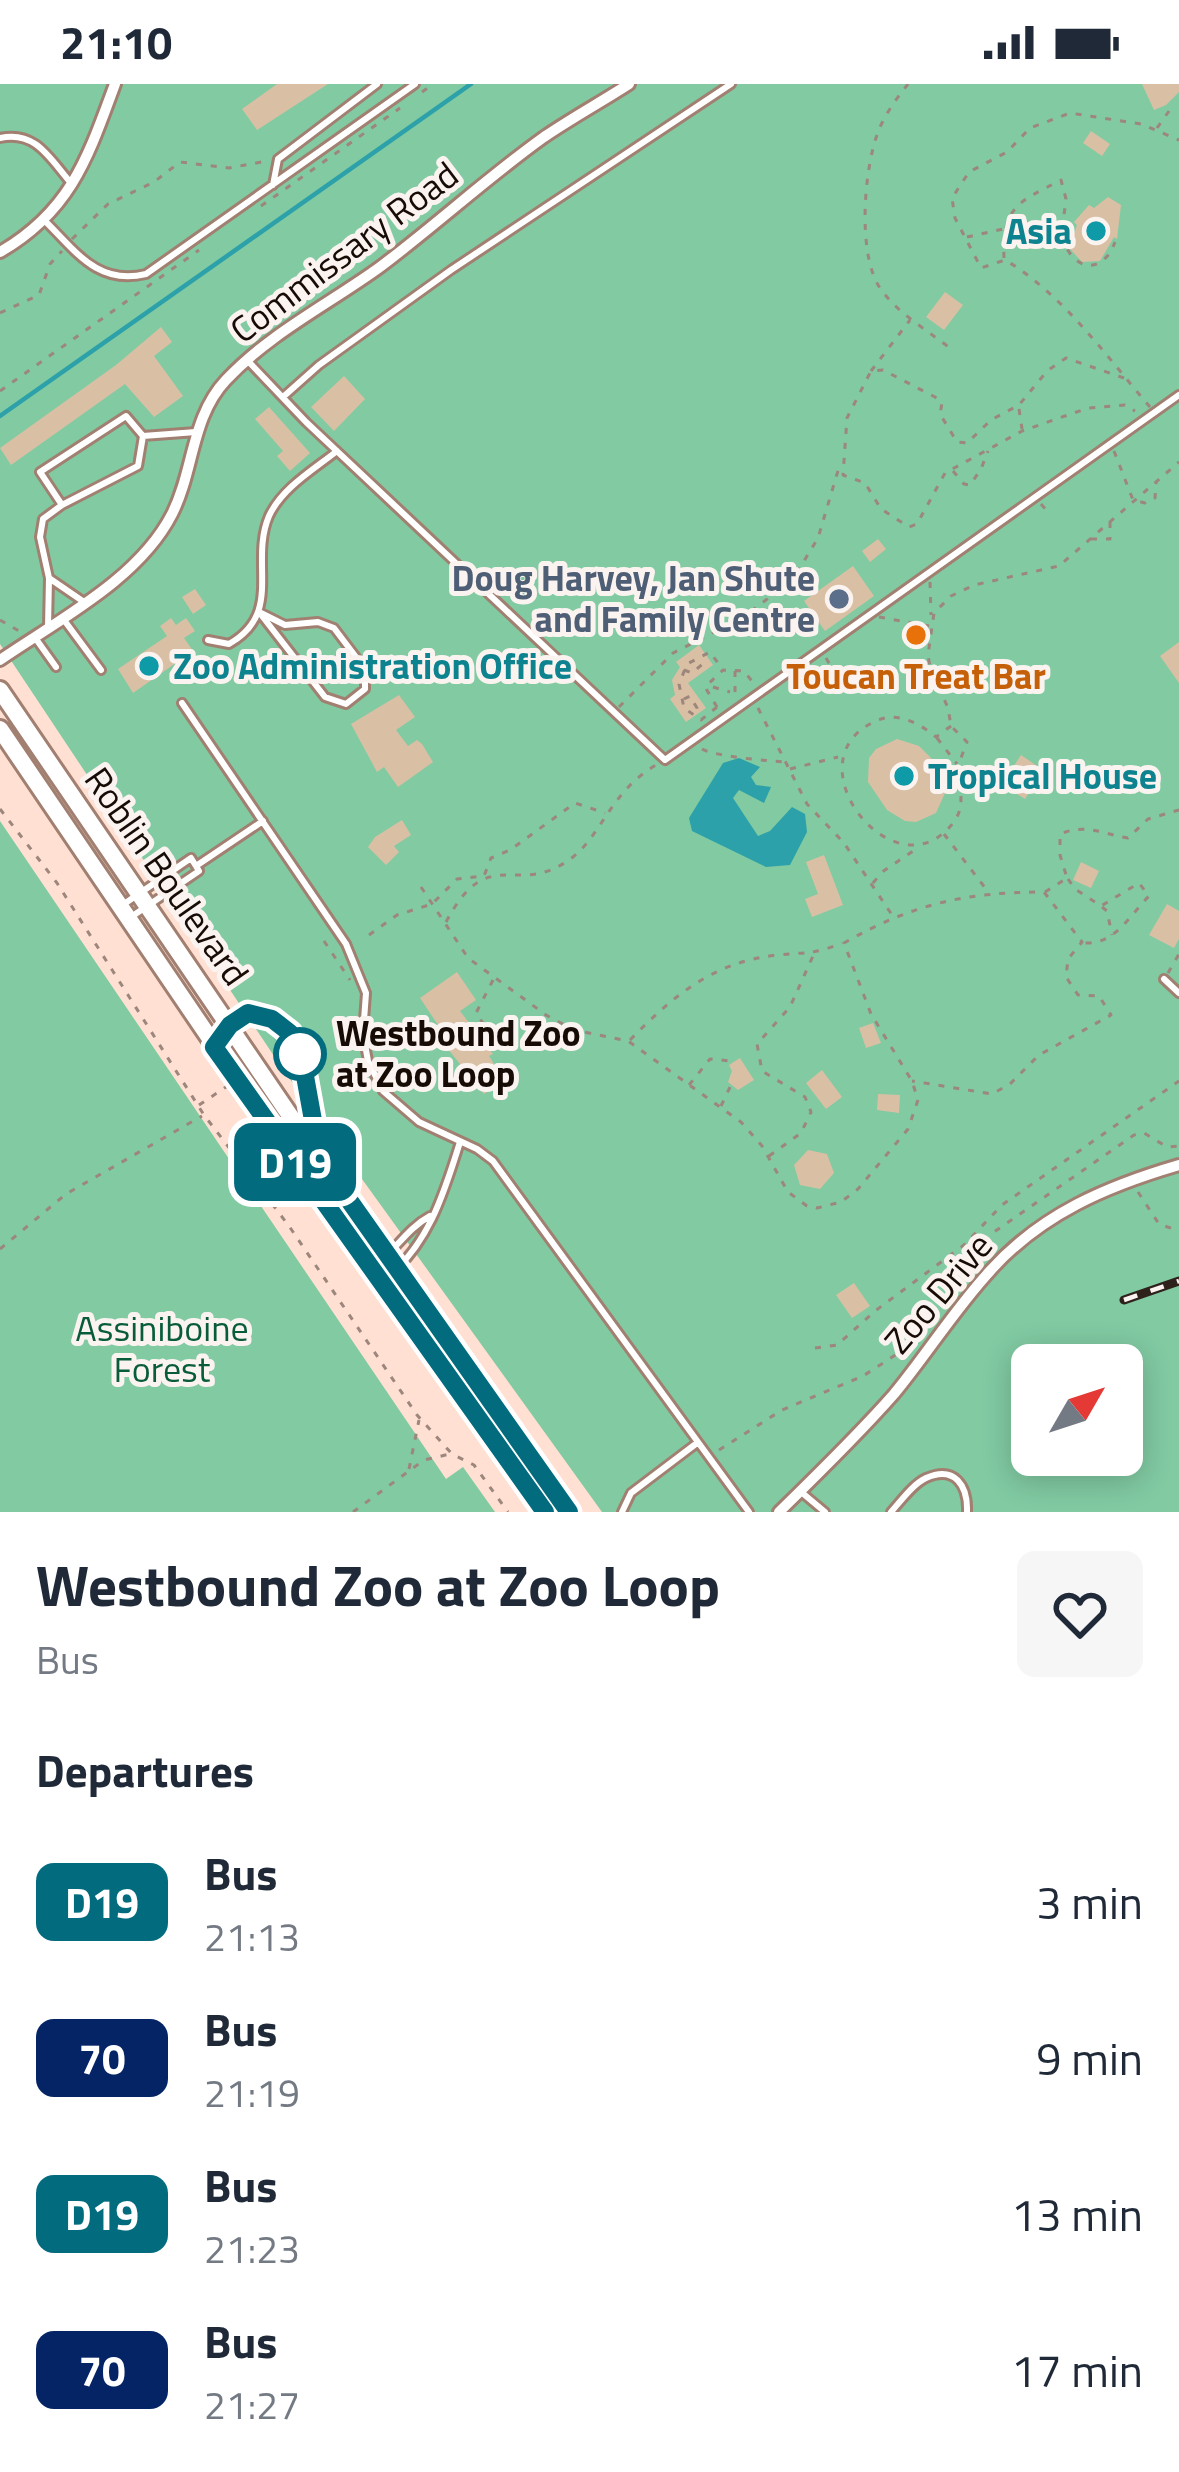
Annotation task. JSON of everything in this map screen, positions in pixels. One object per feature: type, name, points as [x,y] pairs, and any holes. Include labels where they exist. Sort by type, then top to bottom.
[{"type":"main road","name":"Roblin Boulevard","points":[[0,690],[320,1159],[384,1270],[545,1512]]},
{"type":"main road","name":"Roblin Boulevard","points":[[0,729],[214,1047],[569,1512]]},
{"type":"street","points":[[0,252],[44,220],[73,185],[115,84]]},
{"type":"street","name":"Commissary Road","points":[[0,660],[128,567],[164,529],[179,500],[196,432],[221,386],[248,360],[380,267],[541,140],[629,84]]},
{"type":"street","name":"Zoo Drive","points":[[778,1512],[896,1391],[1011,1249],[1062,1211],[1133,1179],[1179,1165]]},
{"type":"lane","points":[[273,185],[278,159],[377,84]]},
{"type":"lane","points":[[44,220],[86,263],[107,275],[146,274],[415,84]]},
{"type":"lane","points":[[283,397],[319,365],[452,270],[731,84]]},
{"type":"lane","points":[[0,138],[15,135],[34,140],[73,185]]},
{"type":"lane","points":[[248,360],[337,451],[664,760],[1179,395]]},
{"type":"lane","points":[[48,627],[43,519],[138,466],[143,436],[126,416],[40,472],[62,505]]},
{"type":"lane","points":[[143,436],[196,432]]},
{"type":"lane","points":[[208,640],[222,646],[254,623],[270,514],[291,488],[337,451]]},
{"type":"lane","points":[[49,578],[84,602]]},
{"type":"lane","points":[[259,612],[285,626],[318,622],[334,628],[365,670],[365,689],[346,704],[326,697],[259,612]]},
{"type":"lane","points":[[62,617],[101,670]]},
{"type":"lane","points":[[31,638],[56,667]]},
{"type":"lane","points":[[182,703],[350,954],[366,993],[363,1034],[372,1074],[406,1114],[483,1153],[499,1168],[748,1511]]},
{"type":"lane","points":[[125,912],[262,821]]},
{"type":"lane","points":[[125,912],[195,865]]},
{"type":"lane","points":[[1164,979],[1179,993]]},
{"type":"lane","points":[[214,1047],[230,1025],[248,1013],[258,1013],[290,1033],[303,1065],[320,1159]]},
{"type":"lane","points":[[384,1270],[410,1259],[425,1237],[460,1142]]},
{"type":"lane","points":[[384,1270],[414,1225],[430,1216]]},
{"type":"lane","points":[[622,1512],[631,1493],[697,1443]]},
{"type":"lane","points":[[891,1512],[923,1478],[946,1473],[956,1477],[968,1493],[967,1512]]},
{"type":"lane","points":[[800,1491],[825,1512]]},
{"type":"path","points":[[422,92],[433,84]]},
{"type":"path","points":[[908,84],[874,146],[865,250],[876,282],[910,320],[951,349]]},
{"type":"path","points":[[262,205],[403,106]]},
{"type":"path","points":[[1156,129],[1169,111]]},
{"type":"path","points":[[1004,260],[981,268],[952,208],[952,198],[960,180],[1007,152],[1030,128],[1070,113],[1156,129],[1179,140]]},
{"type":"path","points":[[0,313],[40,295],[50,264],[122,194],[154,182],[180,161],[229,168],[278,159]]},
{"type":"path","points":[[1004,260],[1003,229],[1031,193],[1061,180],[1066,199],[1063,223],[1070,230],[1066,247],[1073,260],[1098,265],[1115,242]]},
{"type":"path","points":[[965,237],[1003,229]]},
{"type":"path","points":[[0,391],[206,245]]},
{"type":"path","points":[[1004,260],[1029,276],[1124,377],[1151,415]]},
{"type":"path","points":[[614,711],[673,652],[745,616],[793,579],[818,538],[856,395],[910,320]]},
{"type":"path","points":[[871,371],[883,370],[935,397],[956,442],[967,443],[991,420],[1018,405],[1047,371],[1066,358],[1124,377]]},
{"type":"path","points":[[1018,405],[1022,431]]},
{"type":"path","points":[[841,458],[843,475],[865,483],[881,509],[909,527],[917,524],[945,473],[1022,431],[1088,408],[1125,405],[1151,415]]},
{"type":"path","points":[[1110,444],[1133,500],[1141,503],[1155,498],[1155,482]]},
{"type":"path","points":[[952,470],[970,485],[988,449]]},
{"type":"path","points":[[931,625],[942,604],[961,590],[1048,571],[1069,559],[1179,462]]},
{"type":"path","points":[[1090,538],[1110,539],[1109,519]]},
{"type":"path","points":[[872,885],[882,872],[943,833],[955,822],[961,807],[958,766],[967,742],[951,726],[930,667],[929,574]]},
{"type":"path","points":[[872,616],[931,625]]},
{"type":"path","points":[[0,620],[31,638]]},
{"type":"path","points":[[822,651],[833,670]]},
{"type":"path","points":[[717,707],[700,720],[684,708],[679,684],[692,658],[710,652],[723,670]]},
{"type":"path","points":[[684,670],[692,673],[704,656]]},
{"type":"path","points":[[692,658],[703,663]]},
{"type":"path","points":[[732,692],[735,669]]},
{"type":"path","points":[[711,686],[723,670],[735,669],[751,677],[756,698],[806,805],[844,843],[893,916]]},
{"type":"path","points":[[711,686],[732,692],[743,707]]},
{"type":"path","points":[[711,686],[717,707],[729,718]]},
{"type":"path","points":[[682,700],[690,696],[698,708],[695,714]]},
{"type":"path","points":[[918,848],[905,847],[873,827],[847,793],[840,757],[861,730],[885,717],[908,720],[936,737],[958,766]]},
{"type":"path","points":[[936,737],[951,726]]},
{"type":"path","points":[[694,742],[717,757],[738,754],[788,766],[840,757]]},
{"type":"path","points":[[369,935],[397,915],[432,904],[457,879],[539,873],[566,862],[631,781],[664,760]]},
{"type":"path","points":[[445,923],[465,892],[484,876],[491,858],[510,850],[575,803],[605,813]]},
{"type":"path","points":[[0,809],[57,883],[198,1106],[289,1226],[417,1415],[452,1454],[474,1465],[508,1512]]},
{"type":"path","points":[[1112,935],[1107,911],[1067,878],[1060,834],[1097,828],[1128,838],[1148,819],[1179,810]]},
{"type":"path","points":[[943,833],[989,894]]},
{"type":"path","points":[[628,1041],[706,974],[777,955],[813,956],[926,904],[1044,892],[1067,878]]},
{"type":"path","points":[[912,1081],[992,1094],[1010,1084],[1030,1061],[1111,1015],[1099,996],[1078,995],[1066,977],[1068,959],[1082,943],[1098,943],[1112,935],[1149,896],[1148,890],[1139,884],[1101,906]]},
{"type":"path","points":[[421,887],[469,958],[493,978],[533,1008],[574,1030],[628,1041],[740,1122],[796,1200],[818,1208],[841,1202],[858,1189],[908,1130],[917,1100],[912,1081],[878,1029],[844,943]]},
{"type":"path","points":[[1044,892],[1082,943]]},
{"type":"path","points":[[324,941],[353,984]]},
{"type":"path","points":[[1164,979],[1179,954]]},
{"type":"path","points":[[767,1156],[801,1133],[811,1112],[805,1097],[762,1071],[757,1044],[790,1007],[813,956]]},
{"type":"path","points":[[493,978],[476,1013],[502,1051],[574,1030]]},
{"type":"path","points":[[688,1086],[710,1059],[730,1061]]},
{"type":"path","points":[[815,1348],[837,1345],[875,1310],[964,1245],[1002,1205],[1179,1081]]},
{"type":"path","points":[[198,1106],[230,1084]]},
{"type":"path","points":[[720,1108],[730,1085]]},
{"type":"path","points":[[0,1250],[66,1194],[204,1114]]},
{"type":"path","points":[[708,1458],[766,1418],[863,1376],[897,1354],[994,1232],[1134,1135],[1144,1133],[1167,1147],[1179,1146]]},
{"type":"path","points":[[1133,1179],[1150,1215],[1179,1231]]},
{"type":"path","points":[[408,1470],[417,1442],[417,1415]]},
{"type":"path","points":[[353,1512],[408,1470],[434,1456],[452,1454]]},
{"type":"green space","points":[[0,84],[1179,84],[1179,1512],[602,1512],[282,1068],[0,644]]},
{"type":"green space","name":"Assiniboine Forest","points":[[0,821],[446,1479],[463,1467],[495,1512],[0,1512]]},
{"type":"water","points":[[739,758],[760,767],[751,777],[756,785],[771,787],[764,803],[739,790],[733,798],[758,836],[770,831],[792,807],[805,814],[807,832],[790,865],[766,867],[692,831],[689,818],[723,763]]},
{"type":"building","points":[[277,84],[328,84],[257,130],[242,109]]},
{"type":"building","points":[[1142,84],[1179,84],[1179,92],[1154,110]]},
{"type":"building","points":[[1091,131],[1110,144],[1102,156],[1083,143]]},
{"type":"building","name":"Asia","points":[[1108,197],[1121,205],[1117,239],[1100,261],[1082,262],[1069,248],[1074,222],[1089,205],[1094,208]]},
{"type":"building","points":[[945,292],[963,305],[944,330],[926,317]]},
{"type":"building","points":[[161,327],[172,342],[154,356],[183,396],[154,417],[125,384],[11,465],[0,448]]},
{"type":"building","points":[[344,376],[365,399],[334,431],[311,407]]},
{"type":"building","points":[[269,407],[310,453],[290,471],[277,456],[283,451],[255,419]]},
{"type":"building","points":[[878,539],[886,549],[870,562],[862,551]]},
{"type":"building","name":"Doug Harvey, Jan Shute and Family Centre","points":[[853,566],[874,596],[825,631],[804,601]]},
{"type":"building","points":[[195,589],[206,605],[193,614],[182,597]]},
{"type":"building","name":"Zoo Administration Office","points":[[171,618],[176,625],[186,618],[195,631],[184,638],[193,651],[133,693],[118,669],[167,636],[160,626]]},
{"type":"building","points":[[1179,642],[1179,683],[1160,656]]},
{"type":"building","points":[[699,645],[713,665],[688,683],[706,708],[686,722],[670,699],[675,695],[672,680],[680,667],[676,662]]},
{"type":"building","points":[[399,695],[415,717],[396,730],[408,746],[417,740],[422,744],[433,762],[398,787],[384,767],[377,772],[351,724]]},
{"type":"building","name":"Tropical House","points":[[897,739],[919,746],[936,763],[943,782],[945,793],[936,813],[916,822],[887,810],[868,782],[869,758]]},
{"type":"building","points":[[1021,755],[1043,770],[1025,799],[1002,784]]},
{"type":"building","points":[[402,820],[411,835],[394,846],[399,852],[386,865],[368,847]]},
{"type":"building","points":[[824,855],[843,905],[812,917],[805,899],[818,894],[806,862]]},
{"type":"building","points":[[1081,862],[1099,871],[1091,888],[1073,880]]},
{"type":"building","points":[[1167,904],[1179,911],[1179,939],[1174,948],[1149,935]]},
{"type":"building","points":[[457,972],[476,1000],[460,1011],[493,1054],[489,1056],[505,1080],[484,1094],[448,1049],[452,1046],[420,998]]},
{"type":"building","points":[[873,1023],[881,1043],[866,1048],[859,1028]]},
{"type":"building","points":[[740,1058],[754,1080],[738,1090],[728,1082],[729,1065]]},
{"type":"building","points":[[822,1070],[842,1097],[826,1109],[806,1083]]},
{"type":"building","points":[[878,1094],[900,1095],[899,1113],[877,1110]]},
{"type":"building","points":[[808,1150],[827,1154],[834,1173],[820,1189],[800,1185],[794,1165]]},
{"type":"building","points":[[854,1283],[870,1306],[852,1318],[836,1295]]},
{"type":"waterway","points":[[0,416],[471,84]]},
{"type":"railway","points":[[1124,1300],[1179,1281]]},
{"type":"bus line","name":"D19","points":[[545,1512],[214,1047],[238,1019],[258,1013],[290,1033],[303,1065],[320,1159],[569,1512]]},
{"type":"place","name":"Asia","points":[[1096,231]]},
{"type":"place","name":"Doug Harvey, Jan Shute and Family Centre","points":[[839,599]]},
{"type":"place","name":"Toucan Treat Bar","points":[[916,635]]},
{"type":"place","name":"Zoo Administration Office","points":[[149,666]]},
{"type":"place","name":"Tropical House","points":[[904,776]]},
{"type":"place","name":"Westbound Zoo at Zoo Loop","points":[[300,1054]]}]
